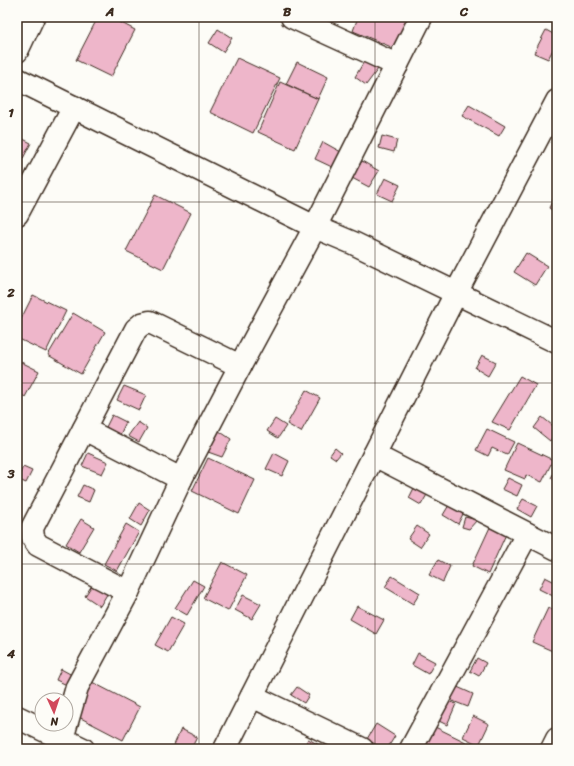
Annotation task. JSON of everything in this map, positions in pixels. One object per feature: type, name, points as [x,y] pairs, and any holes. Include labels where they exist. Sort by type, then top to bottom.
[{"type":"street","points":[[17,51],[33,17]]},
{"type":"street","points":[[292,17],[397,65]]},
{"type":"street","points":[[59,744],[77,687],[128,592],[181,479],[315,226],[421,17]]},
{"type":"street","points":[[17,79],[315,226],[557,342]]},
{"type":"street","points":[[225,749],[456,293],[550,131],[557,101]]},
{"type":"street","points":[[17,214],[74,107]]},
{"type":"street","points":[[128,592],[38,545],[33,538],[32,528],[136,329],[142,324],[150,322],[240,366]]},
{"type":"street","points":[[84,429],[181,479]]},
{"type":"street","points":[[374,455],[557,549]]},
{"type":"street","points":[[411,749],[527,534]]},
{"type":"street","points":[[252,696],[362,749]]},
{"type":"street","points":[[17,717],[59,744],[83,749]]},
{"type":"street","points":[[552,749],[557,739]]},
{"type":"building","points":[[98,17],[110,17],[135,30],[111,77],[76,60]]},
{"type":"building","points":[[358,17],[410,17],[396,49],[353,31]]},
{"type":"building","points":[[218,29],[232,38],[223,52],[209,43]]},
{"type":"building","points":[[546,30],[557,36],[557,42],[548,59],[534,53]]},
{"type":"building","points":[[237,58],[280,78],[253,133],[210,112]]},
{"type":"building","points":[[366,58],[378,69],[366,85],[355,77]]},
{"type":"building","points":[[297,62],[328,77],[318,99],[286,84]]},
{"type":"building","points":[[280,82],[318,99],[295,149],[258,132]]},
{"type":"building","points":[[469,105],[505,126],[499,136],[462,116]]},
{"type":"building","points":[[17,136],[31,143],[17,170]]},
{"type":"building","points":[[382,136],[397,140],[394,152],[379,148]]},
{"type":"building","points":[[323,142],[341,152],[332,167],[315,159]]},
{"type":"building","points":[[362,161],[379,171],[369,187],[352,178]]},
{"type":"building","points":[[385,178],[400,185],[392,201],[377,194]]},
{"type":"building","points":[[557,191],[557,213],[549,208]]},
{"type":"building","points":[[155,195],[191,213],[163,269],[126,251]]},
{"type":"building","points":[[526,253],[547,266],[535,285],[514,272]]},
{"type":"building","points":[[33,295],[66,311],[46,352],[17,338],[17,327]]},
{"type":"building","points":[[73,313],[105,332],[81,374],[48,355]]},
{"type":"building","points":[[482,355],[496,362],[488,376],[475,368]]},
{"type":"building","points":[[17,360],[39,371],[25,397],[17,392]]},
{"type":"building","points":[[520,376],[536,385],[510,430],[492,422]]},
{"type":"building","points":[[124,386],[146,395],[139,410],[117,400]]},
{"type":"building","points":[[306,390],[320,398],[301,432],[287,424]]},
{"type":"building","points":[[112,415],[126,422],[120,435],[106,427]]},
{"type":"building","points":[[542,417],[557,429],[550,441],[534,428]]},
{"type":"building","points":[[275,419],[286,426],[278,438],[267,431]]},
{"type":"building","points":[[138,422],[147,428],[139,442],[128,436]]},
{"type":"building","points":[[487,429],[514,442],[507,455],[492,448],[488,456],[476,450]]},
{"type":"building","points":[[219,431],[231,439],[222,457],[208,452]]},
{"type":"building","points":[[517,443],[553,460],[542,482],[526,475],[525,479],[504,470]]},
{"type":"building","points":[[335,448],[341,453],[336,459],[330,455]]},
{"type":"building","points":[[88,453],[108,462],[102,474],[82,466]]},
{"type":"building","points":[[274,453],[289,461],[282,476],[266,469]]},
{"type":"building","points":[[208,458],[255,480],[239,514],[192,491]]},
{"type":"building","points":[[23,467],[32,471],[26,483],[17,479]]},
{"type":"building","points":[[557,467],[557,481],[551,478]]},
{"type":"building","points":[[508,478],[522,485],[517,496],[502,489]]},
{"type":"building","points":[[83,485],[94,490],[89,502],[77,497]]},
{"type":"building","points":[[415,486],[428,493],[421,505],[409,498]]},
{"type":"building","points":[[523,499],[537,506],[531,517],[517,509]]},
{"type":"building","points":[[139,503],[150,510],[141,526],[130,519]]},
{"type":"building","points":[[449,505],[463,514],[458,524],[443,515]]},
{"type":"building","points":[[465,517],[477,520],[469,529],[462,527]]},
{"type":"building","points":[[81,519],[94,527],[79,552],[66,544]]},
{"type":"building","points":[[126,524],[139,532],[117,571],[104,564]]},
{"type":"building","points":[[491,525],[507,532],[488,574],[472,566]]},
{"type":"building","points":[[417,526],[429,534],[420,547],[408,539]]},
{"type":"building","points":[[438,560],[450,566],[443,582],[429,575]]},
{"type":"building","points":[[222,562],[247,575],[228,611],[203,598]]},
{"type":"building","points":[[392,576],[420,593],[413,604],[385,587]]},
{"type":"building","points":[[545,577],[557,583],[557,588],[553,596],[539,589]]},
{"type":"building","points":[[193,580],[204,586],[187,615],[175,608]]},
{"type":"building","points":[[94,582],[109,591],[100,606],[85,596]]},
{"type":"building","points":[[243,595],[261,604],[252,619],[235,610]]},
{"type":"building","points":[[357,606],[384,620],[376,634],[350,619]]},
{"type":"building","points":[[548,608],[557,612],[557,653],[532,642]]},
{"type":"building","points":[[171,617],[184,624],[168,652],[155,645]]},
{"type":"building","points":[[418,653],[435,662],[428,674],[412,665]]},
{"type":"building","points":[[477,658],[486,663],[479,676],[470,671]]},
{"type":"building","points":[[61,669],[72,675],[67,685],[56,680]]},
{"type":"building","points":[[90,681],[140,707],[123,740],[74,715]]},
{"type":"building","points":[[455,686],[473,694],[468,707],[450,700]]},
{"type":"building","points":[[297,687],[309,695],[304,703],[291,695]]},
{"type":"building","points":[[444,699],[456,704],[447,725],[435,719]]},
{"type":"building","points":[[473,716],[489,724],[479,745],[463,737]]},
{"type":"building","points":[[376,724],[395,736],[387,749],[383,749],[367,739]]},
{"type":"building","points":[[433,726],[472,745],[470,749],[422,749]]},
{"type":"building","points":[[181,729],[197,737],[191,749],[184,749],[174,745]]},
{"type":"building","points":[[308,739],[325,748],[325,749],[303,749]]},
{"type":"building","points":[[483,743],[492,749],[479,749]]}]
